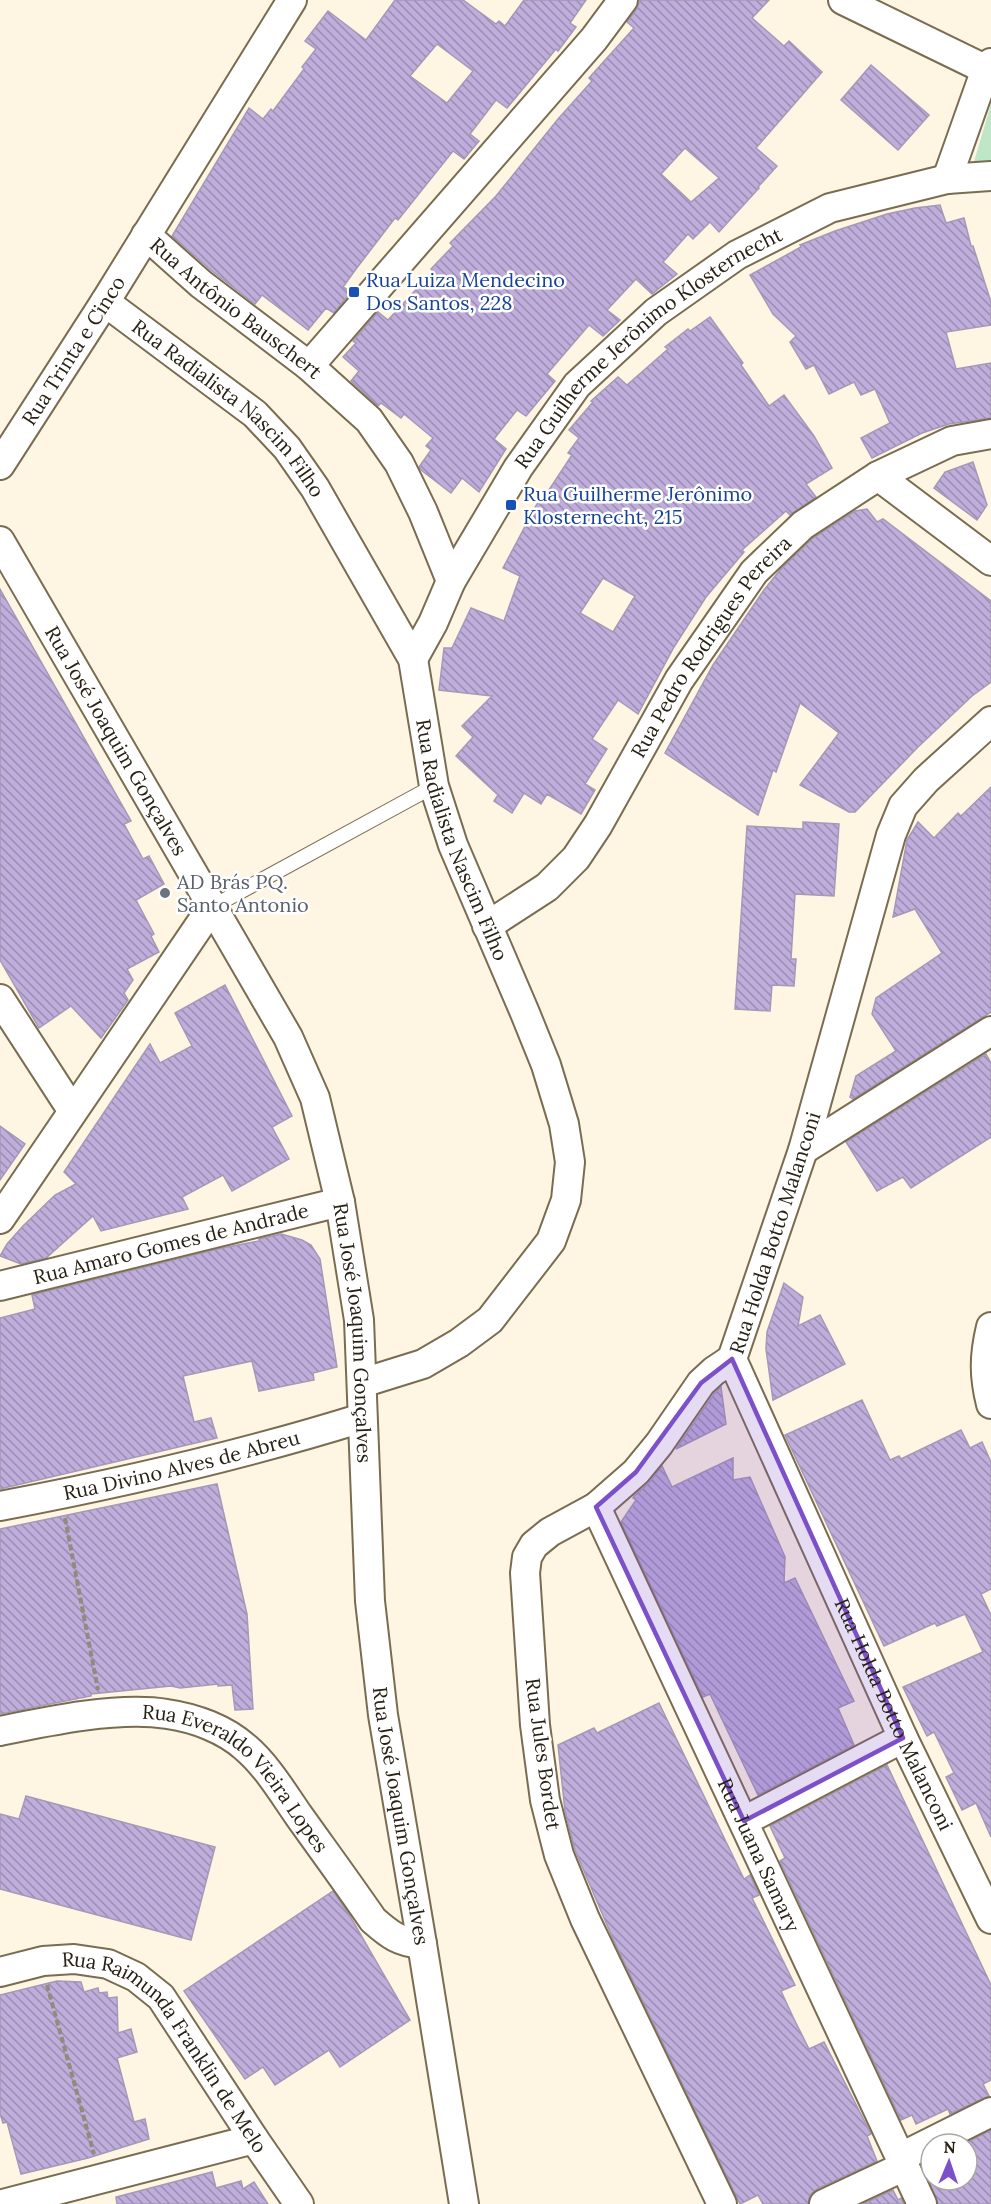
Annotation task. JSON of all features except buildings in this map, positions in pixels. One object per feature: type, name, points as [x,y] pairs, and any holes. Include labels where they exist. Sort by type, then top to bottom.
[{"type":"street","name":"Rua Antônio Bauschert","points":[[292,0],[146,235],[201,284],[309,366],[369,420],[399,463],[423,512],[451,582]]},
{"type":"street","points":[[309,366],[594,39],[623,0]]},
{"type":"street","points":[[843,0],[990,68],[947,179]]},
{"type":"street","name":"Rua Guilherme Jerônimo Klosternecht","points":[[413,659],[433,623],[451,582],[518,468],[578,385],[656,312],[737,255],[830,208],[947,179],[991,176]]},
{"type":"street","name":"Rua Trinta e Cinco","points":[[0,465],[146,235]]},
{"type":"street","name":"Rua Radialista Nascim Filho","points":[[105,302],[255,414],[287,448],[315,488],[413,659],[434,786],[453,844],[546,1065],[564,1124],[570,1162],[566,1200],[551,1241],[490,1320],[459,1344],[423,1364],[362,1383]]},
{"type":"street","name":"Rua Pedro Rodrigues Pereira","points":[[487,926],[547,887],[576,858],[598,825],[679,680],[754,572],[803,525],[878,476],[952,441],[991,434]]},
{"type":"street","points":[[878,476],[991,561]]},
{"type":"street","name":"Rua José Joaquim Gonçalves","points":[[0,541],[293,1047],[315,1098],[340,1202],[360,1320],[370,1601],[383,1715],[462,2194]]},
{"type":"street","name":"Rua Holda Botto Malanconi","points":[[991,721],[926,780],[903,806],[891,835],[803,1150],[732,1359],[903,1738],[991,1919]]},
{"type":"street","points":[[0,1219],[212,907]]},
{"type":"street","points":[[0,999],[72,1110]]},
{"type":"street","points":[[803,1150],[991,1031]]},
{"type":"street","name":"Rua Amaro Gomes de Andrade","points":[[0,1286],[340,1202]]},
{"type":"street","points":[[991,1327],[985,1351],[986,1383],[991,1404]]},
{"type":"street","name":"Rua Jules Bordet","points":[[722,2204],[585,1918],[559,1855],[545,1800],[535,1725],[525,1573],[527,1557],[534,1545],[550,1532],[596,1506],[636,1472],[659,1444],[701,1383],[732,1359]]},
{"type":"street","name":"Rua Divino Alves de Abreu","points":[[0,1506],[61,1495],[218,1460],[362,1418]]},
{"type":"street","name":"Rua Juana Samary","points":[[596,1506],[922,2204]]},
{"type":"street","name":"Rua Everaldo Vieira Lopes","points":[[0,1731],[52,1720],[133,1712],[192,1719],[218,1730],[246,1748],[275,1781],[373,1920],[390,1935],[407,1942],[422,1944]]},
{"type":"street","points":[[744,1821],[903,1738]]},
{"type":"street","name":"Rua Raimunda Franklin de Melo","points":[[0,1972],[43,1961],[74,1959],[108,1964],[136,1977],[161,1997],[299,2204]]},
{"type":"street","points":[[824,2204],[991,2112]]},
{"type":"street","points":[[3,2204],[254,2139]]},
{"type":"street","points":[[462,2194],[481,2204]]},
{"type":"lane","points":[[212,907],[434,786]]},
{"type":"path","points":[[61,1495],[101,1715]]},
{"type":"path","points":[[43,1961],[46,1982],[100,2178]]},
{"type":"highlighted area","points":[[732,1359],[903,1738],[744,1821],[596,1507],[636,1472],[701,1383]]},
{"type":"green space","points":[[991,104],[991,163],[973,165]]},
{"type":"place","name":"Rua Luiza Mendecino Dos Santos, 228","points":[[354,292]]},
{"type":"place","name":"Rua Guilherme Jerônimo Klosternecht, 215","points":[[511,505]]},
{"type":"place","name":"AD Brás PQ. Santo Antonio","points":[[165,893]]}]
